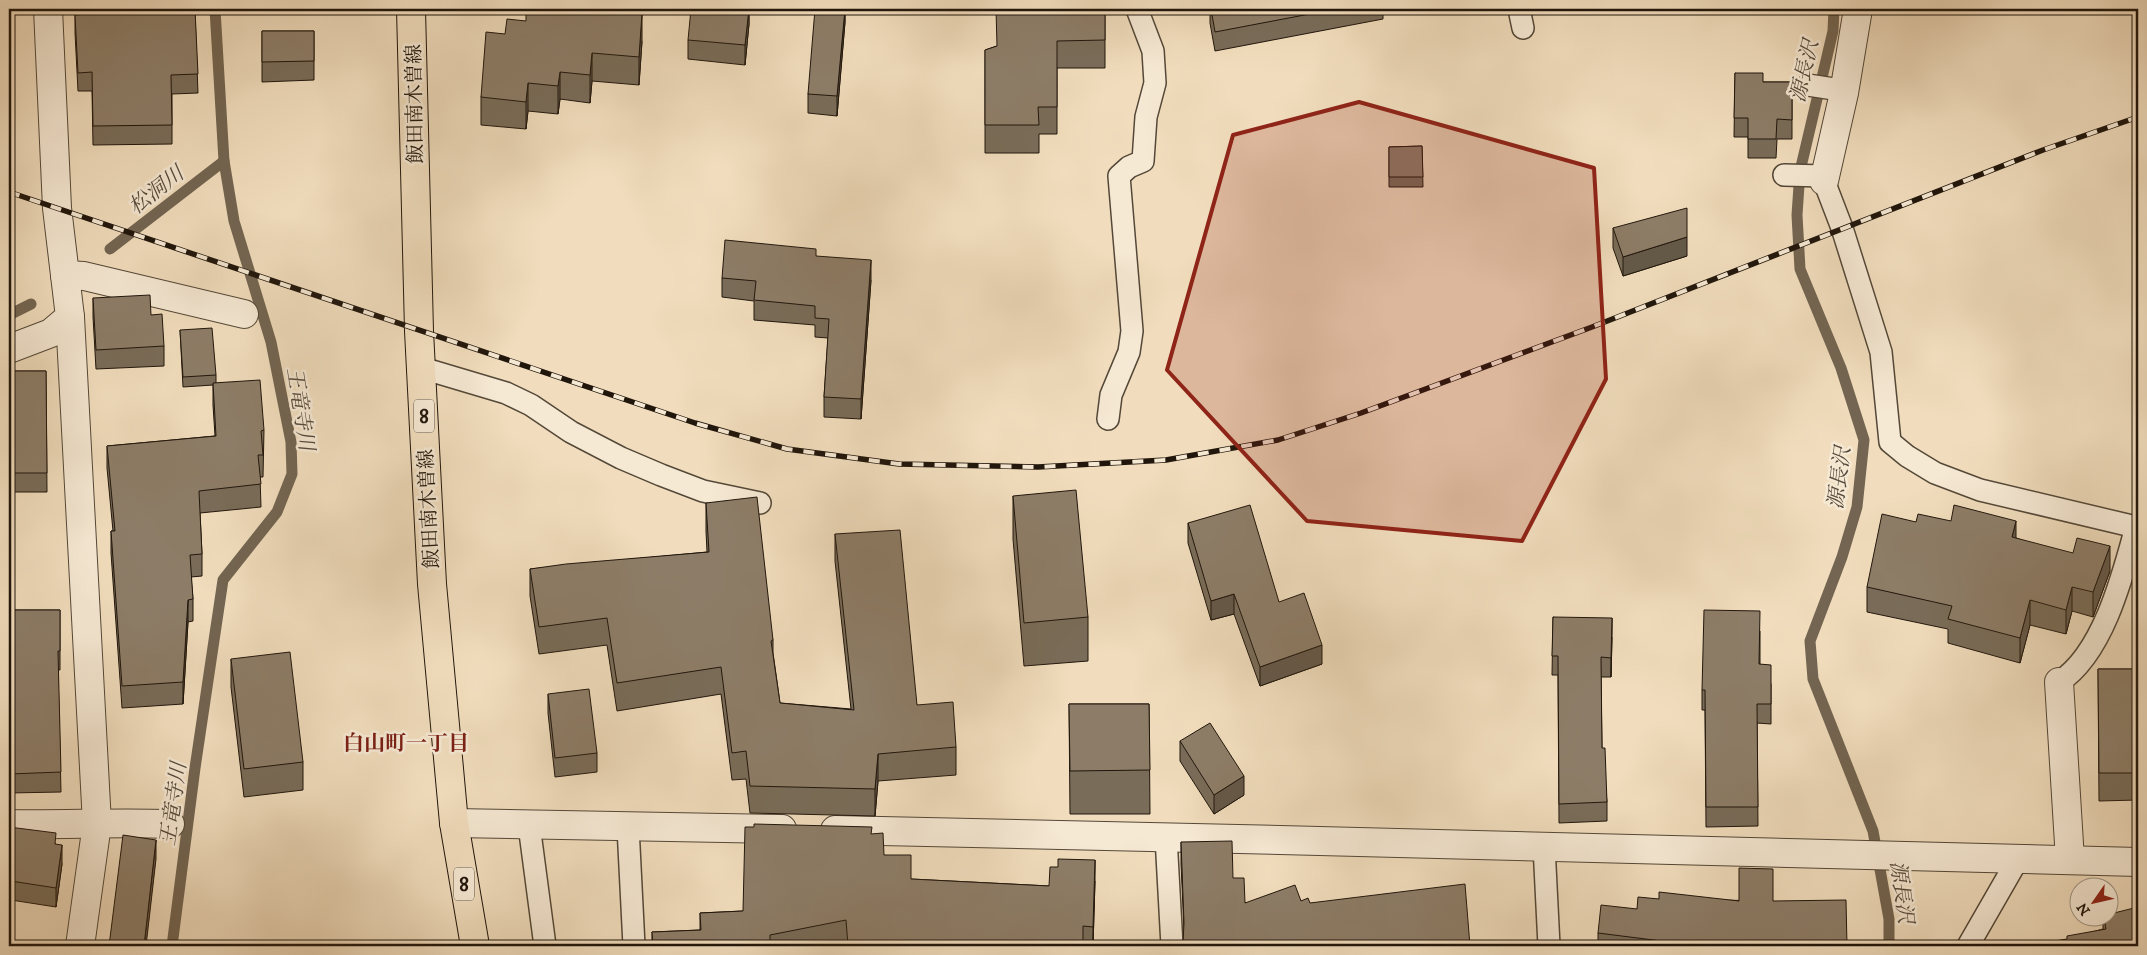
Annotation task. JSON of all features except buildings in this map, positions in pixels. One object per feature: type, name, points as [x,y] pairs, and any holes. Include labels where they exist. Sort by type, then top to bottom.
[{"type":"main road","name":"飯田南木曽線","points":[[411,9],[422,368],[432,584],[454,823],[475,946]]},
{"type":"street","points":[[48,9],[57,208],[70,317],[97,824],[80,946]]},
{"type":"street","points":[[1821,177],[1858,9]]},
{"type":"street","points":[[65,275],[84,276],[244,314]]},
{"type":"street","points":[[9,350],[51,333],[70,317]]},
{"type":"street","points":[[2059,682],[2070,860]]},
{"type":"street","points":[[9,824],[97,824],[122,822],[170,824]]},
{"type":"street","points":[[454,823],[1166,837],[2138,862]]},
{"type":"lane","points":[[1108,419],[1111,395],[1129,352],[1132,331],[1119,176],[1128,167],[1143,161],[1146,117],[1155,83],[1153,51],[1137,9]]},
{"type":"lane","points":[[1808,85],[1839,91]]},
{"type":"lane","points":[[1784,175],[1821,177],[1842,228],[1881,352],[1890,442],[1935,473],[1980,490],[2087,517],[2136,527],[2107,618],[2071,674],[2059,682]]},
{"type":"lane","points":[[422,368],[506,393],[531,404],[571,432],[661,475],[703,491],[760,503]]},
{"type":"lane","points":[[529,824],[545,946]]},
{"type":"lane","points":[[628,826],[634,946]]},
{"type":"lane","points":[[1166,837],[1172,946]]},
{"type":"lane","points":[[1544,846],[1549,946]]},
{"type":"lane","points":[[1968,946],[2018,859]]},
{"type":"highlighted area","points":[[1359,102],[1594,168],[1606,379],[1522,541],[1307,521],[1167,370],[1233,135]]},
{"type":"waterway","name":"王竜寺川","points":[[172,946],[195,768],[223,580],[277,512],[292,474],[291,442],[271,342],[234,221],[224,161],[215,9]]},
{"type":"waterway","name":"源長沢","points":[[1834,9],[1833,31],[1800,171],[1797,215],[1800,269],[1841,368],[1864,440],[1857,507],[1842,557],[1810,641],[1813,679],[1873,831],[1889,919],[1889,946]]},
{"type":"waterway","name":"松洞川","points":[[110,249],[224,161]]},
{"type":"waterway","name":"松洞川","points":[[9,315],[31,304]]},
{"type":"railway","points":[[9,192],[695,423],[787,449],[899,464],[1038,467],[1166,460],[1278,440],[1361,413],[1592,327],[2043,150],[2138,117]]},
{"type":"district","name":"白山町一丁目","points":[[406,743]]}]
